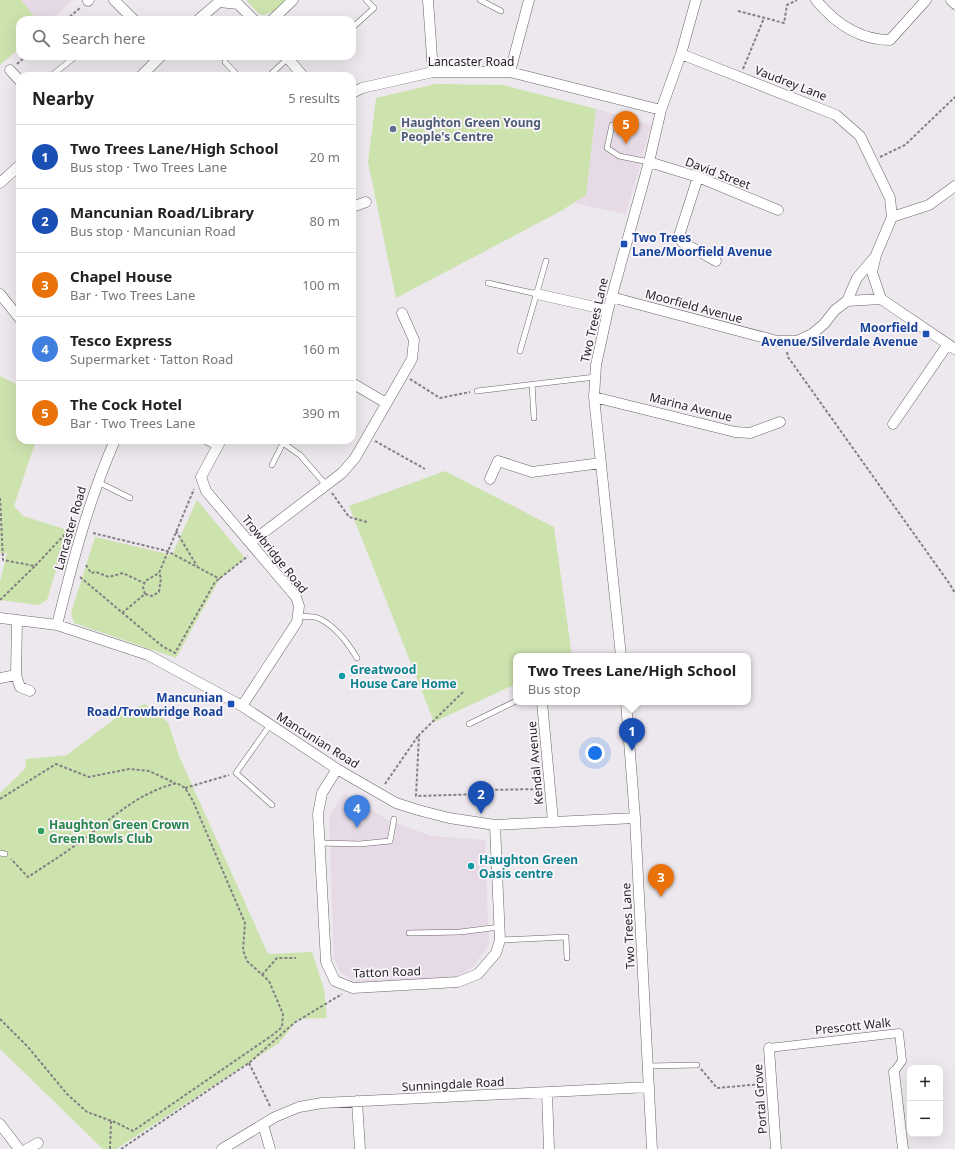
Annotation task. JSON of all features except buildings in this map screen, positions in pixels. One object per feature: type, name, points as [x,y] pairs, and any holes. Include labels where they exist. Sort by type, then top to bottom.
[{"type":"street","points":[[114,0],[130,16]]},
{"type":"street","points":[[276,16],[293,0]]},
{"type":"street","points":[[428,0],[433,72]]},
{"type":"street","points":[[510,72],[529,0]]},
{"type":"street","name":"Two Trees Lane","points":[[621,653],[594,397],[594,377],[611,297],[649,162],[661,110],[681,54],[696,0]]},
{"type":"street","points":[[816,0],[828,15],[853,32],[878,40],[890,40],[926,0]]},
{"type":"street","points":[[951,0],[955,4]]},
{"type":"street","points":[[203,16],[220,2],[238,4],[250,16]]},
{"type":"street","name":"Vaudrey Lane","points":[[681,54],[836,115],[860,136],[890,198],[892,217],[876,255],[872,272],[881,299]]},
{"type":"street","points":[[145,72],[157,60]]},
{"type":"street","points":[[290,60],[300,72]]},
{"type":"street","points":[[10,70],[16,77]]},
{"type":"street","name":"Lancaster Road","points":[[356,91],[362,88],[433,72],[510,72],[661,110]]},
{"type":"street","name":"David Street","points":[[649,162],[698,177],[778,210]]},
{"type":"street","points":[[0,183],[16,168]]},
{"type":"street","points":[[698,177],[679,236],[682,242],[716,261]]},
{"type":"street","points":[[892,217],[929,205],[955,186]]},
{"type":"street","points":[[356,206],[366,202]]},
{"type":"street","points":[[876,255],[857,278],[846,301],[881,299],[951,347],[893,424]]},
{"type":"street","points":[[0,294],[16,313]]},
{"type":"street","points":[[537,294],[608,310]]},
{"type":"street","name":"Moorfield Avenue","points":[[611,297],[777,341],[797,341],[812,334],[824,324],[835,310],[846,301]]},
{"type":"street","points":[[250,549],[328,488],[355,458],[412,359],[414,340],[402,313]]},
{"type":"street","points":[[356,385],[386,403]]},
{"type":"street","name":"Marina Avenue","points":[[594,397],[735,432],[750,433],[780,422]]},
{"type":"street","name":"Lancaster Road","points":[[57,625],[80,534],[97,482],[113,444]]},
{"type":"street","name":"Trowbridge Road","points":[[218,444],[201,476],[206,491],[250,549],[296,597],[299,606],[299,616]]},
{"type":"street","points":[[490,479],[498,461],[532,472],[601,463]]},
{"type":"street","points":[[242,706],[299,616]]},
{"type":"street","name":"Mancunian Road","points":[[0,618],[57,625],[148,655],[242,706],[337,769],[396,803],[449,818],[495,825],[635,818]]},
{"type":"street","points":[[17,620],[16,674],[20,687],[30,690]]},
{"type":"street","points":[[0,678],[16,674]]},
{"type":"street","name":"Kendal Avenue","points":[[542,705],[553,821]]},
{"type":"street","name":"Two Trees Lane","points":[[626,705],[635,818],[652,1149]]},
{"type":"street","name":"Tatton Road","points":[[337,769],[322,793],[318,814],[326,962],[336,981],[353,988],[458,982],[478,974],[496,953],[500,940],[495,825]]},
{"type":"street","name":"Prescott Walk","points":[[769,1048],[899,1033],[902,1061],[894,1072]]},
{"type":"street","name":"Portal Grove","points":[[769,1048],[776,1149]]},
{"type":"street","points":[[894,1072],[903,1149]]},
{"type":"street","name":"Sunningdale Road","points":[[222,1149],[276,1117],[299,1107],[322,1103],[649,1087]]},
{"type":"street","points":[[547,1093],[549,1149]]},
{"type":"street","points":[[357,1102],[360,1149]]},
{"type":"street","points":[[0,1124],[19,1149]]},
{"type":"street","points":[[263,1124],[270,1149]]},
{"type":"street","points":[[27,1149],[38,1143]]},
{"type":"lane","points":[[356,24],[374,8],[366,0]]},
{"type":"lane","points":[[480,0],[501,11]]},
{"type":"lane","points":[[56,72],[71,60]]},
{"type":"lane","points":[[273,72],[284,60]]},
{"type":"lane","points":[[225,62],[234,72]]},
{"type":"lane","points":[[612,125],[607,148],[620,156],[649,162]]},
{"type":"lane","points":[[520,351],[546,261]]},
{"type":"lane","points":[[488,283],[537,294]]},
{"type":"lane","points":[[477,391],[594,377]]},
{"type":"lane","points":[[532,384],[534,418]]},
{"type":"lane","points":[[272,464],[282,444]]},
{"type":"lane","points":[[287,444],[300,455],[328,488]]},
{"type":"lane","points":[[97,482],[130,498]]},
{"type":"lane","points":[[299,616],[317,618],[330,627],[342,638],[357,658]]},
{"type":"lane","points":[[469,724],[513,702]]},
{"type":"lane","points":[[270,726],[236,773],[272,805]]},
{"type":"lane","points":[[319,843],[360,844],[390,841],[394,819]]},
{"type":"lane","points":[[410,933],[460,932],[500,927]]},
{"type":"lane","points":[[500,940],[566,937],[567,958]]},
{"type":"lane","points":[[648,1066],[697,1065]]},
{"type":"path","points":[[70,16],[88,0]]},
{"type":"path","points":[[738,11],[784,23],[787,5],[797,0]]},
{"type":"path","points":[[739,77],[764,18]]},
{"type":"path","points":[[872,161],[905,145],[955,97]]},
{"type":"path","points":[[784,341],[788,357],[949,582],[955,593]]},
{"type":"path","points":[[408,378],[440,398],[477,391]]},
{"type":"path","points":[[372,440],[425,469]]},
{"type":"path","points":[[144,583],[159,573],[195,487]]},
{"type":"path","points":[[328,488],[349,517],[367,522]]},
{"type":"path","points":[[0,498],[3,560],[35,566]]},
{"type":"path","points":[[0,600],[69,530]]},
{"type":"path","points":[[176,531],[197,566]]},
{"type":"path","points":[[93,533],[167,551],[220,578]]},
{"type":"path","points":[[80,577],[162,646],[175,653],[215,582],[250,549]]},
{"type":"path","points":[[86,565],[92,573],[96,572],[109,577],[123,572],[144,583]]},
{"type":"path","points":[[145,594],[152,596],[159,592],[161,578],[159,573]]},
{"type":"path","points":[[144,583],[145,594]]},
{"type":"path","points":[[122,613],[145,594]]},
{"type":"path","points":[[385,784],[418,735],[463,692]]},
{"type":"path","points":[[418,735],[416,796],[483,794],[484,790],[544,788]]},
{"type":"path","points":[[0,799],[56,764],[89,777],[129,769],[149,771],[185,788],[193,800],[245,923],[243,950],[247,960],[269,981],[283,1014],[282,1027],[274,1034],[133,1131],[87,1112],[72,1098],[28,1047],[0,1019]]},
{"type":"path","points":[[185,788],[236,773]]},
{"type":"path","points":[[2,853],[28,877],[81,842],[135,799],[163,786],[177,783]]},
{"type":"path","points":[[262,975],[277,958],[296,958]]},
{"type":"path","points":[[121,1149],[249,1063],[294,1024],[353,988]]},
{"type":"path","points":[[249,1063],[276,1117]]},
{"type":"path","points":[[697,1065],[717,1088],[771,1083]]},
{"type":"path","points":[[110,1149],[111,1121]]},
{"type":"shaded area","points":[[0,0],[73,0],[55,16],[16,16],[16,51],[0,65]]},
{"type":"shaded area","points":[[596,109],[651,125],[626,214],[573,203],[586,195]]},
{"type":"shaded area","points":[[344,793],[388,820],[431,836],[485,840],[489,945],[472,968],[453,978],[357,983],[341,973],[334,960],[329,817]]},
{"type":"green space","points":[[0,0],[21,0],[34,16],[16,16],[16,51],[0,65]]},
{"type":"green space","points":[[246,0],[285,0],[274,11],[264,15],[259,14]]},
{"type":"green space","points":[[436,84],[503,85],[596,109],[586,195],[561,211],[396,298],[368,162],[376,98]]},
{"type":"green space","points":[[0,376],[16,384],[16,444],[35,444],[14,506],[23,516],[68,530],[47,600],[38,605],[0,600],[0,582],[7,553],[0,553]]},
{"type":"green space","points":[[445,471],[554,527],[572,653],[513,653],[513,685],[434,722],[349,506]]},
{"type":"green space","points":[[197,500],[245,558],[219,580],[176,658],[74,623],[71,613],[95,537],[172,555]]},
{"type":"green space","points":[[145,704],[168,722],[179,756],[268,954],[312,952],[324,989],[327,1018],[298,1019],[279,1043],[116,1149],[103,1149],[0,1049],[0,793],[25,769],[26,759],[67,755],[122,713]]},
{"type":"place","name":"Haughton Green Young People's Centre","points":[[393,129]]},
{"type":"place","name":"The Cock Hotel","points":[[626,144]]},
{"type":"place","name":"Two Trees Lane/Moorfield Avenue","points":[[624,244]]},
{"type":"place","name":"Moorfield Avenue/Silverdale Avenue","points":[[926,334]]},
{"type":"place","name":"Greatwood House Care Home","points":[[342,676]]},
{"type":"place","name":"Mancunian Road/Trowbridge Road","points":[[231,704]]},
{"type":"place","name":"Two Trees Lane/High School","points":[[632,751]]},
{"type":"place","name":"Mancunian Road/Library","points":[[481,814]]},
{"type":"place","name":"Tesco Express","points":[[357,828]]},
{"type":"place","name":"Haughton Green Crown Green Bowls Club","points":[[41,831]]},
{"type":"place","name":"Haughton Green Oasis centre","points":[[471,866]]},
{"type":"place","name":"Chapel House","points":[[661,897]]}]
